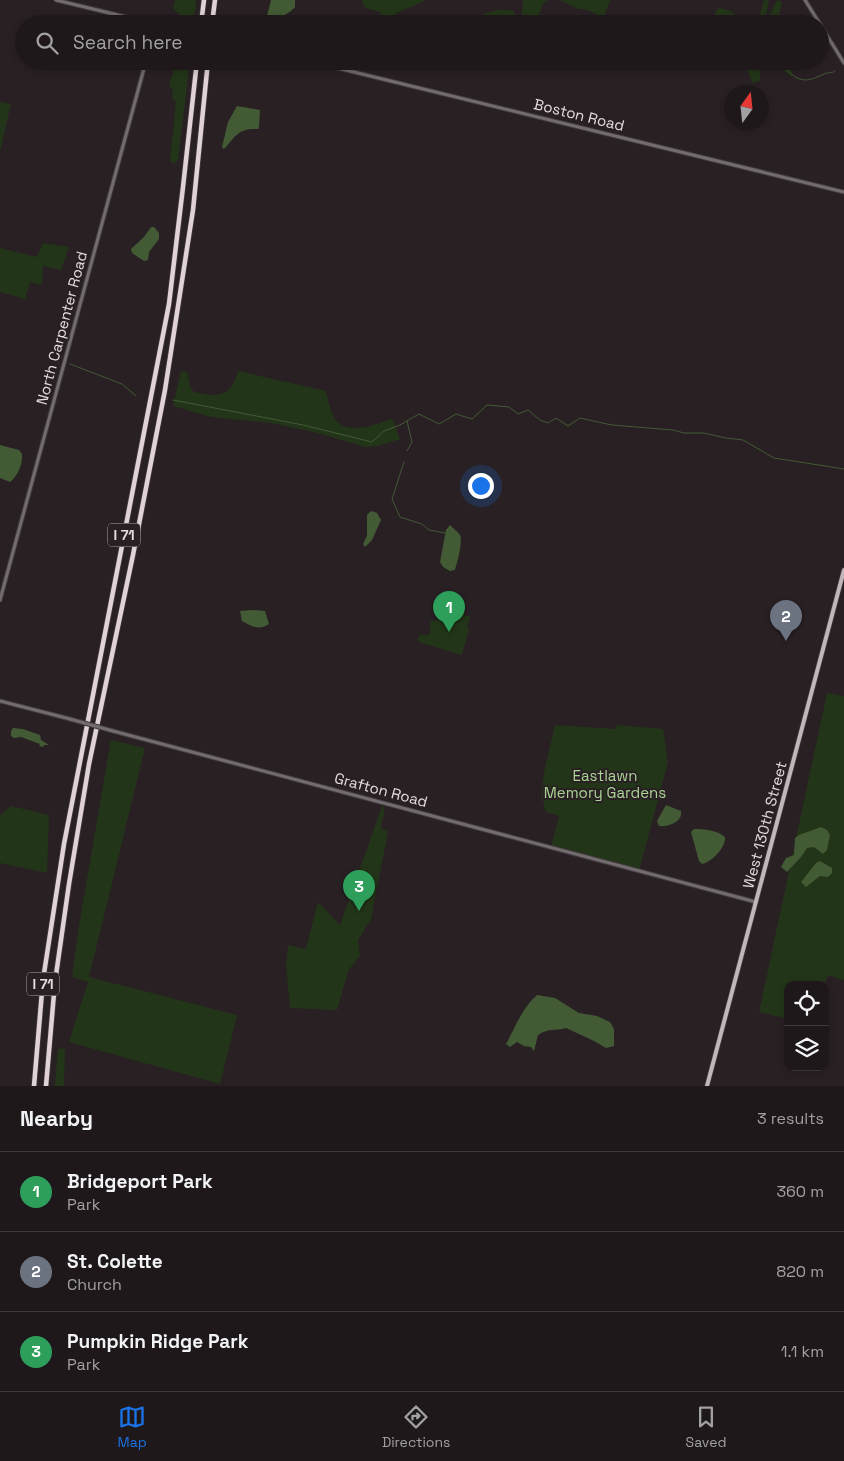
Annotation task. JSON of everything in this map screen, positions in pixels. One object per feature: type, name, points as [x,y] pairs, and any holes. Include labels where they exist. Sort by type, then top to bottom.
[{"type":"highway","points":[[202,15],[204,0]]},
{"type":"highway","points":[[213,15],[215,0]]},
{"type":"highway","name":"I 71","points":[[34,1086],[43,980],[65,835],[169,304],[196,70]]},
{"type":"highway","name":"I 71","points":[[46,1086],[56,982],[69,884],[89,764],[165,390],[192,210],[207,70]]},
{"type":"main road","name":"West 130th Street","points":[[707,1086],[844,570]]},
{"type":"street","points":[[56,0],[118,15]]},
{"type":"street","points":[[805,0],[814,15]]},
{"type":"street","points":[[829,39],[844,63]]},
{"type":"street","name":"North Carpenter Road","points":[[0,600],[144,70]]},
{"type":"street","name":"Boston Road","points":[[346,70],[844,192]]},
{"type":"street","name":"Grafton Road","points":[[0,701],[756,902]]},
{"type":"green space","points":[[175,0],[196,0],[195,14],[193,15],[180,15],[173,8]]},
{"type":"green space","points":[[362,0],[425,0],[394,15],[381,15],[381,12],[365,8]]},
{"type":"green space","points":[[523,0],[548,0],[544,2],[539,15],[522,15]]},
{"type":"green space","points":[[559,0],[610,0],[605,15],[598,15],[588,10],[578,9]]},
{"type":"green space","points":[[764,0],[769,0],[766,15],[760,15]]},
{"type":"green space","points":[[778,0],[782,2],[779,15],[770,15],[776,2]]},
{"type":"green space","points":[[718,8],[725,9],[735,15],[714,15]]},
{"type":"green space","points":[[501,9],[514,11],[515,15],[484,15]]},
{"type":"green space","points":[[174,70],[189,70],[178,160],[174,164],[170,161],[176,102],[172,99],[173,90],[169,86]]},
{"type":"green space","points":[[742,70],[758,70],[760,81],[752,83],[748,71]]},
{"type":"green space","points":[[783,70],[792,70],[792,77]]},
{"type":"green space","points":[[0,102],[11,104],[0,151]]},
{"type":"green space","points":[[43,243],[69,247],[61,270],[43,266],[42,285],[30,282],[25,299],[0,292],[0,248],[37,257]]},
{"type":"green space","points":[[181,371],[187,372],[193,391],[211,395],[227,391],[236,378],[238,371],[326,391],[332,413],[343,426],[351,428],[368,427],[392,419],[400,439],[378,446],[365,447],[318,433],[271,423],[211,417],[173,406]]},
{"type":"green space","points":[[440,609],[471,617],[467,625],[469,629],[462,655],[422,643],[417,639],[420,635],[429,635],[431,621],[438,620]]},
{"type":"green space","points":[[827,693],[844,696],[844,980],[828,975],[826,981],[784,981],[784,1018],[759,1012]]},
{"type":"green space","name":"Eastlawn Memory Gardens","points":[[555,725],[616,729],[617,725],[663,729],[668,762],[639,871],[551,847],[559,816],[546,812],[541,793]]},
{"type":"green space","points":[[111,740],[145,748],[89,977],[237,1015],[220,1084],[69,1042],[88,982],[72,977],[78,931]]},
{"type":"green space","points":[[11,806],[49,815],[47,873],[0,863],[0,815]]},
{"type":"green space","points":[[382,806],[385,807],[381,828],[388,832],[371,919],[358,940],[360,956],[349,969],[337,1010],[290,1008],[286,964],[288,945],[306,949],[318,902],[340,925]]},
{"type":"green space","points":[[65,1048],[64,1086],[55,1086],[58,1049]]},
{"type":"shaded area","points":[[271,0],[295,0],[295,7],[285,15],[267,15]]},
{"type":"shaded area","points":[[237,106],[260,110],[259,127],[258,129],[242,131],[224,149],[222,147],[228,122]]},
{"type":"shaded area","points":[[151,227],[154,227],[159,233],[159,239],[149,252],[148,260],[144,261],[132,253],[131,249],[144,237]]},
{"type":"shaded area","points":[[0,445],[19,450],[22,454],[19,469],[10,482],[0,478]]},
{"type":"shaded area","points":[[371,511],[377,513],[381,520],[372,540],[365,547],[363,544],[367,536],[367,515]]},
{"type":"shaded area","points":[[450,525],[460,535],[461,542],[455,570],[450,571],[443,567],[440,562],[446,530]]},
{"type":"shaded area","points":[[240,611],[265,611],[269,624],[258,627],[242,621]]},
{"type":"shaded area","points":[[13,728],[23,729],[40,735],[41,740],[49,745],[44,745],[43,747],[21,737],[14,738],[11,736]]},
{"type":"shaded area","points":[[666,805],[681,811],[680,818],[667,826],[659,826],[657,821]]},
{"type":"shaded area","points":[[821,827],[827,830],[830,835],[827,850],[823,854],[814,847],[807,848],[787,872],[781,867],[786,858],[794,855],[795,838]]},
{"type":"shaded area","points":[[694,829],[714,831],[725,837],[725,841],[718,854],[706,863],[702,864],[699,861],[691,832]]},
{"type":"shaded area","points":[[820,861],[832,868],[832,873],[828,877],[820,876],[806,887],[801,882],[816,863]]},
{"type":"shaded area","points":[[537,995],[555,998],[579,1013],[597,1016],[610,1022],[614,1029],[614,1046],[606,1048],[566,1028],[548,1030],[538,1035],[534,1051],[531,1047],[517,1042],[510,1047],[506,1044],[516,1024],[523,1011]]},
{"type":"waterway","points":[[788,70],[796,77],[804,80],[813,79],[825,73],[835,71]]},
{"type":"waterway","points":[[70,364],[122,384],[136,396]]},
{"type":"waterway","points":[[173,400],[303,425],[372,442],[384,431],[400,425],[419,414],[439,424],[456,414],[472,419],[487,405],[509,407],[518,414],[528,410],[540,420],[548,423],[556,418],[568,426],[580,418],[612,425],[673,430],[684,433],[704,433],[743,440],[774,458],[844,469]]},
{"type":"waterway","points":[[407,421],[412,442],[407,451]]},
{"type":"waterway","points":[[404,462],[392,499],[400,517],[422,524],[429,530],[445,533]]},
{"type":"place","name":"Bridgeport Park","points":[[449,632]]},
{"type":"place","name":"St. Colette","points":[[786,641]]},
{"type":"place","name":"Pumpkin Ridge Park","points":[[359,911]]}]
